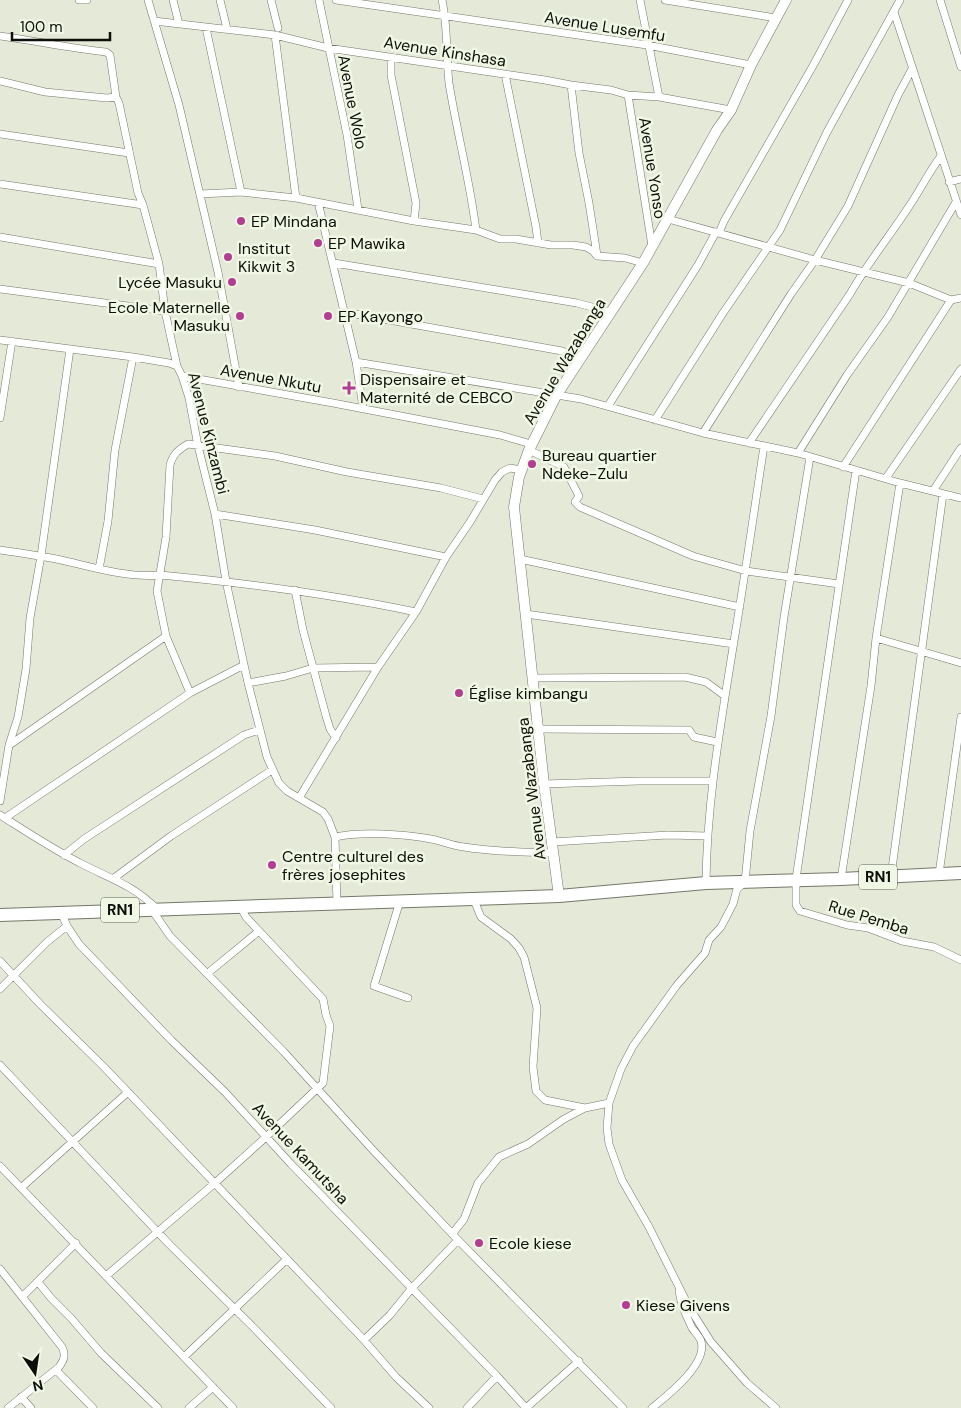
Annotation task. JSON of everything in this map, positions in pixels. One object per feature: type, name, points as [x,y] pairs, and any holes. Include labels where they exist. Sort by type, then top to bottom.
[{"type":"highway","name":"RN1","points":[[0,915],[558,896],[706,883],[961,873]]},
{"type":"main road","name":"Avenue Wazabanga","points":[[558,896],[514,507],[521,470],[530,447],[556,396],[643,263],[717,130],[731,110],[751,65],[786,0]]},
{"type":"street","points":[[78,0],[87,0]]},
{"type":"street","points":[[148,0],[180,105],[218,272],[239,387]]},
{"type":"street","points":[[173,0],[179,24]]},
{"type":"street","points":[[220,0],[227,29]]},
{"type":"street","points":[[271,0],[277,32],[296,198]]},
{"type":"street","name":"Avenue Wolo","points":[[319,0],[347,135],[358,209]]},
{"type":"street","name":"Avenue Lusemfu","points":[[336,0],[647,45],[751,65]]},
{"type":"street","points":[[442,0],[446,16],[449,82],[476,230]]},
{"type":"street","points":[[640,0],[647,45],[659,97]]},
{"type":"street","points":[[665,0],[776,18]]},
{"type":"street","points":[[608,406],[718,232],[814,64],[848,0]]},
{"type":"street","points":[[655,420],[767,246],[780,230],[827,132],[900,0]]},
{"type":"street","points":[[940,0],[961,67]]},
{"type":"street","points":[[894,12],[961,215]]},
{"type":"street","name":"Avenue Kinshasa","points":[[154,21],[206,28],[277,32],[328,48],[449,64],[570,85],[611,90],[628,95],[659,97],[731,110]]},
{"type":"street","points":[[206,28],[241,192]]},
{"type":"street","name":"Avenue Kinzambi","points":[[0,36],[38,41],[62,47],[106,52],[110,55],[116,97],[119,103],[138,193],[144,205],[159,264],[177,366],[189,398],[198,446],[216,514],[226,581],[259,730],[278,783],[287,791],[323,812],[328,819],[334,837],[337,903]]},
{"type":"street","points":[[391,57],[391,75],[416,203],[414,221]]},
{"type":"street","points":[[703,433],[848,206],[898,95],[912,69]]},
{"type":"street","points":[[505,74],[538,243]]},
{"type":"street","points":[[0,81],[45,92],[107,98],[116,97]]},
{"type":"street","points":[[570,85],[579,153],[597,256]]},
{"type":"street","name":"Avenue Yonso","points":[[628,95],[652,246]]},
{"type":"street","points":[[0,134],[129,153]]},
{"type":"street","points":[[749,443],[850,294],[862,272],[921,190],[929,171],[941,156]]},
{"type":"street","points":[[949,182],[961,179]]},
{"type":"street","points":[[0,187],[144,205]]},
{"type":"street","points":[[200,194],[241,192],[296,198],[414,221],[476,230],[500,239],[586,247],[594,251],[597,256]]},
{"type":"street","points":[[318,202],[356,362],[363,408]]},
{"type":"street","points":[[798,453],[846,375],[888,318],[956,202]]},
{"type":"street","points":[[668,219],[815,260],[909,283],[952,300],[961,298]]},
{"type":"street","points":[[0,237],[159,264]]},
{"type":"street","points":[[597,256],[625,258],[643,263]]},
{"type":"street","points":[[334,264],[577,303],[610,312]]},
{"type":"street","points":[[0,289],[166,311]]},
{"type":"street","points":[[843,467],[952,300]]},
{"type":"street","points":[[344,312],[562,351],[581,358]]},
{"type":"street","points":[[0,340],[133,357],[177,366]]},
{"type":"street","points":[[0,418],[12,342]]},
{"type":"street","points":[[0,801],[9,745],[20,707],[26,669],[30,618],[41,556],[70,349]]},
{"type":"street","points":[[99,569],[108,521],[115,450],[133,357]]},
{"type":"street","points":[[356,362],[562,396],[608,406],[703,433],[798,453],[900,483],[961,498]]},
{"type":"street","points":[[886,478],[961,370]]},
{"type":"street","name":"Avenue Nkutu","points":[[182,376],[363,408],[500,435],[530,447],[564,467],[579,496],[575,502],[580,506],[693,556],[746,571],[839,584]]},
{"type":"street","points":[[190,692],[166,636],[157,591],[166,537],[170,465],[173,456],[178,450],[188,444],[274,456],[347,472],[441,488],[483,499]]},
{"type":"street","points":[[706,883],[707,836],[717,742],[746,571],[764,446]]},
{"type":"street","points":[[933,491],[961,448]]},
{"type":"street","points":[[776,1408],[747,1383],[711,1342],[677,1284],[649,1227],[622,1180],[609,1144],[607,1128],[610,1103],[622,1069],[633,1046],[677,985],[704,953],[709,940],[721,927],[733,904],[737,889],[745,882],[750,831],[771,716],[790,578],[810,457]]},
{"type":"street","points":[[299,798],[378,668],[416,612],[446,557],[483,499],[502,472],[510,468],[521,470]]},
{"type":"street","points":[[796,879],[856,470]]},
{"type":"street","points":[[841,879],[900,483]]},
{"type":"street","points":[[891,876],[943,494]]},
{"type":"street","points":[[216,514],[315,530],[446,557]]},
{"type":"street","points":[[0,550],[41,556],[122,573],[226,581],[295,590],[416,612]]},
{"type":"street","points":[[520,560],[740,607]]},
{"type":"street","points":[[295,590],[303,630],[326,716],[330,729],[336,738]]},
{"type":"street","points":[[526,614],[734,644]]},
{"type":"street","points":[[9,745],[166,636]]},
{"type":"street","points":[[876,638],[961,663]]},
{"type":"street","points":[[244,665],[190,692],[2,817],[64,855],[114,878],[143,895],[155,909],[170,936],[208,973],[318,1089],[370,1148],[458,1240],[579,1361],[623,1408]]},
{"type":"street","points":[[248,683],[286,676],[313,668],[378,668]]},
{"type":"street","points":[[533,678],[685,677],[706,682],[725,696]]},
{"type":"street","points":[[939,874],[961,717]]},
{"type":"street","points":[[538,728],[689,730],[694,737],[717,742]]},
{"type":"street","points":[[64,855],[84,839],[244,735],[259,730]]},
{"type":"street","points":[[114,878],[171,836],[272,770]]},
{"type":"street","points":[[544,784],[713,781]]},
{"type":"street","points":[[334,837],[348,834],[407,836],[431,839],[464,847],[553,853]]},
{"type":"street","points":[[552,842],[668,835],[707,836]]},
{"type":"street","name":"Rue Pemba","points":[[796,879],[796,905],[800,911],[847,925],[868,928],[902,942],[934,947],[961,960]]},
{"type":"street","points":[[473,898],[481,917],[511,939],[524,957],[537,1008],[533,1067],[536,1091],[545,1100],[585,1108]]},
{"type":"street","points":[[400,901],[374,986],[408,998]]},
{"type":"street","points":[[106,1276],[215,1183],[318,1089],[322,1083],[330,1026],[323,999],[259,931],[240,906]]},
{"type":"street","name":"Avenue Kamutsha","points":[[61,912],[67,926],[79,944],[171,1040],[225,1092],[526,1408]]},
{"type":"street","points":[[0,989],[47,942],[67,926]]},
{"type":"street","points":[[208,973],[259,931]]},
{"type":"street","points":[[0,961],[215,1183],[364,1340],[396,1377],[429,1408]]},
{"type":"street","points":[[0,1065],[169,1244],[235,1308],[331,1408]]},
{"type":"street","points":[[22,1187],[128,1092]]},
{"type":"street","points":[[453,1233],[464,1219],[478,1183],[499,1157],[528,1144],[585,1108],[610,1103]]},
{"type":"street","points":[[0,1166],[233,1408]]},
{"type":"street","points":[[364,1340],[390,1315],[412,1288],[458,1240]]},
{"type":"street","points":[[23,1296],[76,1243]]},
{"type":"street","points":[[184,1357],[287,1259]]},
{"type":"street","points":[[0,1269],[23,1296],[65,1353],[63,1360],[56,1370],[8,1408]]},
{"type":"street","points":[[38,1282],[100,1353],[158,1408]]},
{"type":"street","points":[[652,1408],[695,1367],[702,1352],[701,1341],[685,1314],[677,1284]]},
{"type":"street","points":[[526,1408],[579,1361]]},
{"type":"street","points":[[56,1370],[93,1408]]},
{"type":"street","points":[[467,1408],[497,1376]]},
{"type":"street","points":[[189,1408],[213,1387]]},
{"type":"street","points":[[21,1397],[30,1408]]},
{"type":"place","name":"EP Mindana","points":[[241,221]]},
{"type":"place","name":"EP Mawika","points":[[318,243]]},
{"type":"place","name":"Institut Kikwit 3","points":[[228,257]]},
{"type":"place","name":"Lycée Masuku","points":[[232,282]]},
{"type":"place","name":"Ecole Maternelle Masuku","points":[[240,316]]},
{"type":"place","name":"EP Kayongo","points":[[328,316]]},
{"type":"place","name":"Dispensaire et Maternité de CEBCO","points":[[349,388]]},
{"type":"place","name":"Bureau quartier Ndeke-Zulu","points":[[532,464]]},
{"type":"place","name":"Église kimbangu","points":[[459,693]]},
{"type":"place","name":"Centre culturel des frères josephites","points":[[272,865]]},
{"type":"place","name":"Ecole kiese","points":[[479,1243]]},
{"type":"place","name":"Kiese Givens","points":[[626,1305]]}]
